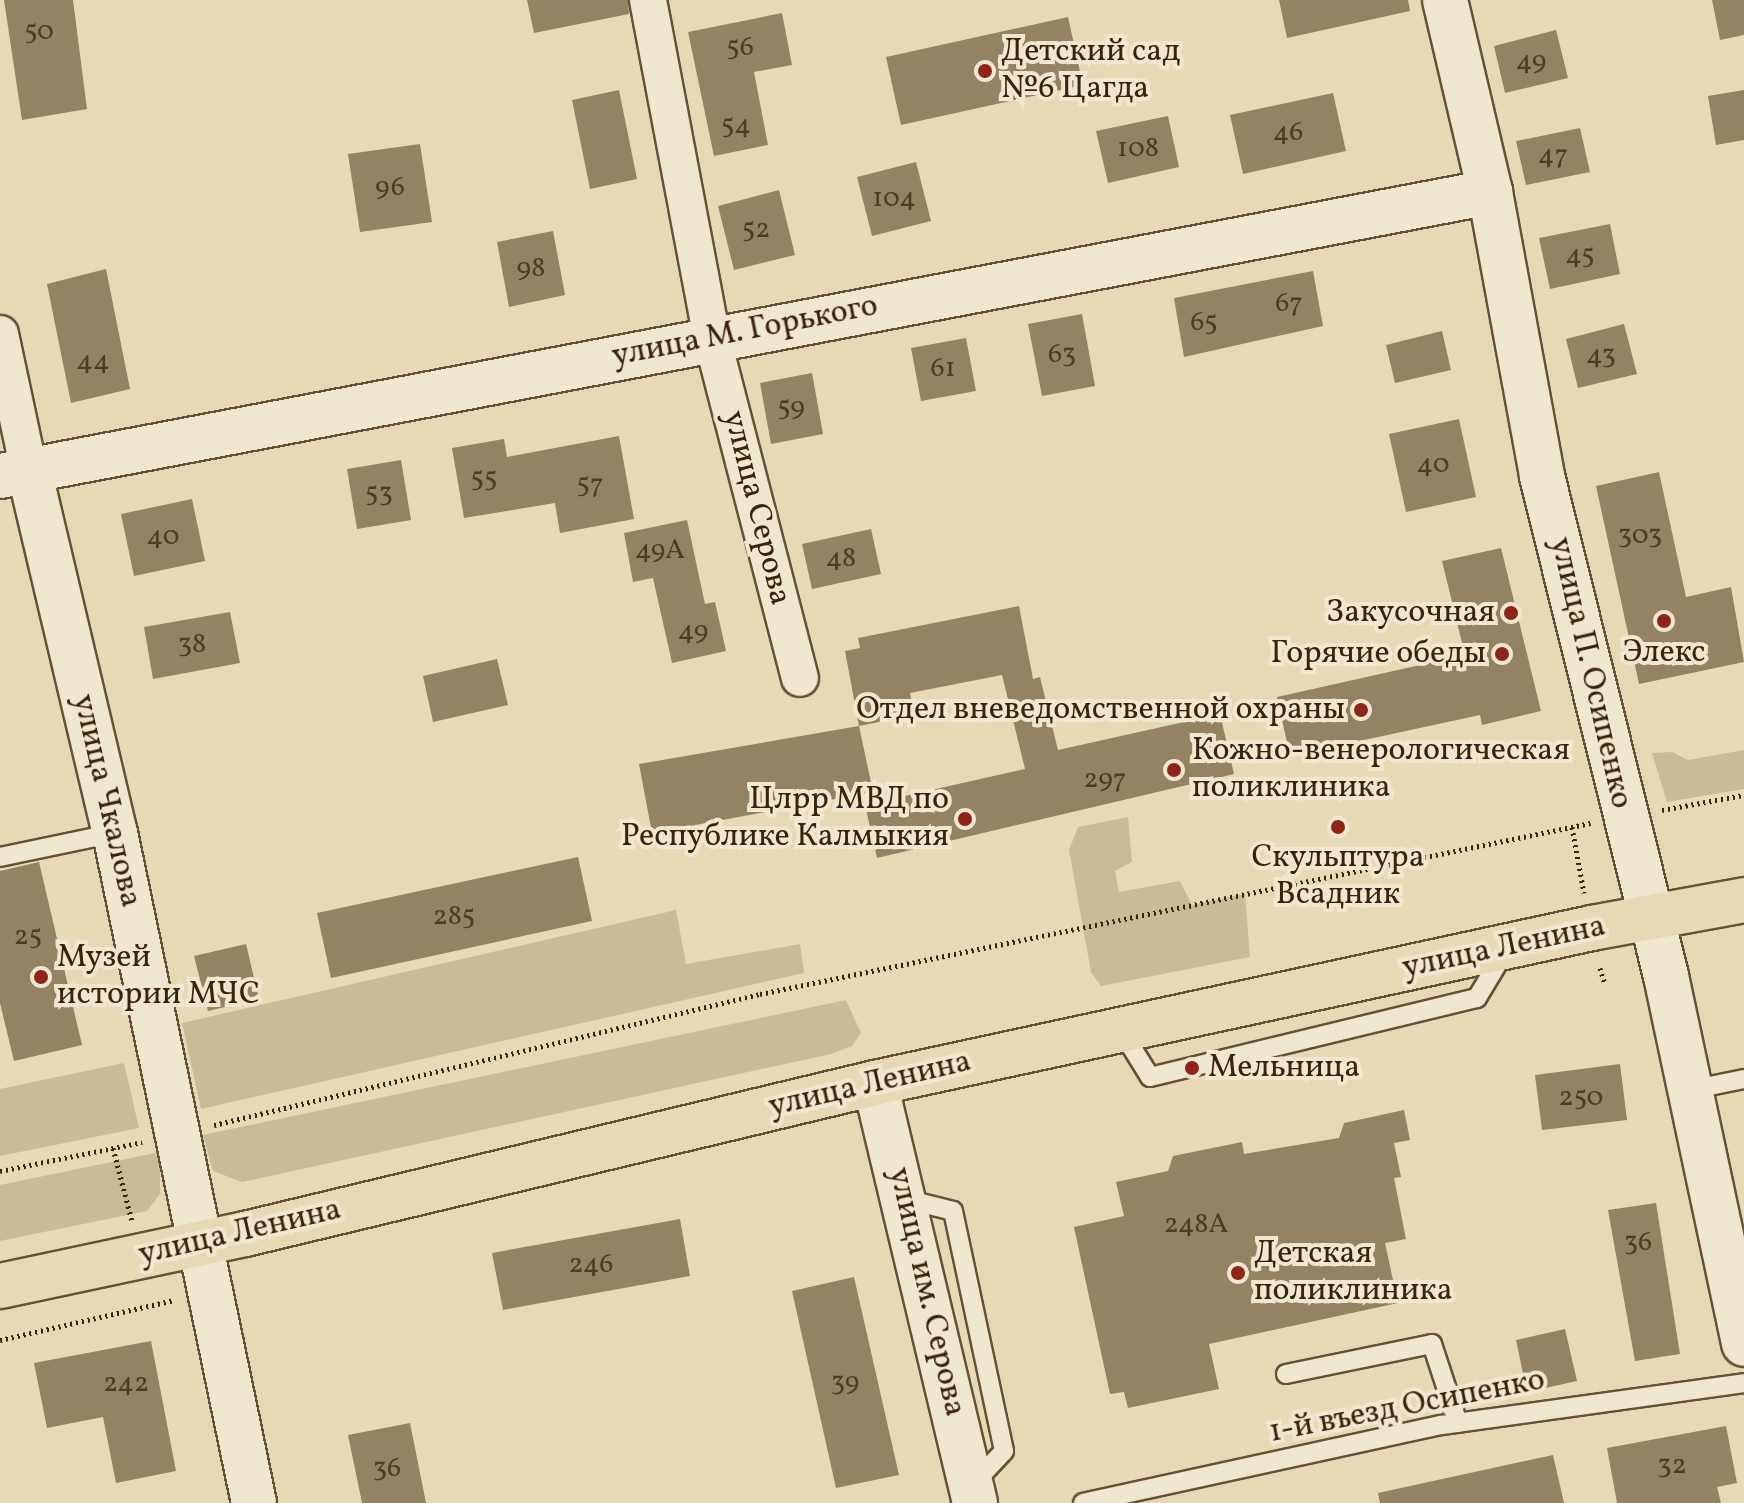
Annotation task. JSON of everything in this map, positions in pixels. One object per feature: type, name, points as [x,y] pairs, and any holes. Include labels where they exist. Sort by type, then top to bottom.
[{"type":"main road","name":"улица Ленина","points":[[0,1286],[198,1244],[875,1083],[1507,946],[1744,900]]},
{"type":"street","name":"улица Серова","points":[[648,0],[712,338],[800,678]]},
{"type":"street","name":"улица П. Осипенко","points":[[1445,0],[1490,192],[1542,476],[1690,1090],[1733,1236],[1744,1344]]},
{"type":"street","name":"улица М. Горького","points":[[14,473],[1490,192]]},
{"type":"street","name":"улица Чкалова","points":[[0,334],[14,473],[115,833],[254,1503]]},
{"type":"street","name":"улица им. Серова","points":[[875,1083],[973,1494]]},
{"type":"lane","points":[[0,857],[115,833]]},
{"type":"lane","points":[[1690,1090],[1744,1079]]},
{"type":"lane","points":[[1286,1374],[1432,1344],[1458,1423]]},
{"type":"lane","name":"1-й въезд Осипенко","points":[[1083,1503],[1458,1423],[1744,1383]]},
{"type":"path","points":[[1654,812],[1744,795]]},
{"type":"path","points":[[0,1171],[177,1134],[760,994],[1604,821]]},
{"type":"path","points":[[1572,827],[1586,904]]},
{"type":"path","points":[[1600,968],[1605,984]]},
{"type":"path","points":[[113,1148],[133,1227]]},
{"type":"path","points":[[0,1340],[210,1292]]},
{"type":"shaded area","points":[[1744,750],[1744,789],[1667,802],[1652,753],[1672,752],[1688,760]]},
{"type":"shaded area","points":[[1128,817],[1132,862],[1115,871],[1119,892],[1180,881],[1192,905],[1245,894],[1250,957],[1101,986],[1091,972],[1069,850],[1078,827]]},
{"type":"shaded area","points":[[676,910],[686,964],[800,944],[804,973],[201,1109],[182,1023]]},
{"type":"shaded area","points":[[846,1000],[861,1033],[852,1046],[831,1054],[242,1182],[213,1171],[203,1135]]},
{"type":"shaded area","points":[[124,1063],[139,1128],[0,1156],[0,1089]]},
{"type":"shaded area","points":[[160,1152],[160,1194],[147,1211],[0,1241],[0,1185]]},
{"type":"building","points":[[4,0],[73,0],[87,109],[22,120]]},
{"type":"building","points":[[527,0],[628,0],[629,14],[534,33]]},
{"type":"building","points":[[1279,0],[1408,0],[1410,11],[1287,38]]},
{"type":"building","points":[[1712,0],[1744,0],[1744,35],[1720,40]]},
{"type":"building","points":[[782,13],[792,65],[754,72],[768,145],[714,156],[688,32]]},
{"type":"building","name":"Детский сад №6 Цагда","points":[[1068,17],[1083,85],[901,125],[886,57]]},
{"type":"building","points":[[1556,30],[1568,78],[1505,93],[1494,46]]},
{"type":"building","points":[[619,90],[637,179],[590,189],[572,100]]},
{"type":"building","points":[[1744,90],[1744,140],[1716,145],[1708,96]]},
{"type":"building","points":[[1333,93],[1346,151],[1243,174],[1230,115]]},
{"type":"building","points":[[1168,116],[1179,167],[1108,183],[1096,131]]},
{"type":"building","points":[[1580,128],[1590,172],[1526,185],[1516,141]]},
{"type":"building","points":[[420,144],[432,222],[360,232],[348,154]]},
{"type":"building","points":[[916,162],[931,221],[872,236],[857,177]]},
{"type":"building","points":[[779,190],[795,255],[734,270],[718,206]]},
{"type":"building","points":[[1610,224],[1620,274],[1550,289],[1539,238]]},
{"type":"building","points":[[553,231],[565,295],[509,307],[497,242]]},
{"type":"building","points":[[106,269],[130,389],[71,403],[47,284]]},
{"type":"building","points":[[1313,271],[1323,326],[1184,357],[1174,298]]},
{"type":"building","points":[[1082,314],[1095,386],[1042,396],[1028,324]]},
{"type":"building","points":[[1624,324],[1637,374],[1578,388],[1566,339]]},
{"type":"building","points":[[1442,331],[1451,370],[1395,383],[1386,345]]},
{"type":"building","points":[[966,338],[976,391],[921,401],[911,348]]},
{"type":"building","points":[[812,373],[823,434],[771,444],[760,383]]},
{"type":"building","points":[[1459,419],[1476,497],[1406,512],[1389,434]]},
{"type":"building","points":[[619,436],[634,519],[560,533],[555,503],[464,518],[452,448],[504,439],[507,457]]},
{"type":"building","points":[[401,460],[411,520],[357,529],[347,469]]},
{"type":"building","points":[[1659,472],[1686,597],[1731,587],[1744,662],[1639,684],[1596,486]]},
{"type":"building","points":[[192,499],[205,561],[134,576],[121,514]]},
{"type":"building","points":[[687,520],[705,604],[715,602],[726,651],[672,663],[653,578],[633,582],[624,533]]},
{"type":"building","points":[[871,529],[881,574],[812,589],[802,544]]},
{"type":"building","points":[[1501,548],[1541,711],[1482,725],[1480,715],[1290,756],[1277,697],[1465,655],[1442,561]]},
{"type":"building","points":[[1019,606],[1033,679],[1040,677],[1058,750],[1220,714],[1234,774],[877,858],[865,805],[1025,769],[1002,675],[910,693],[914,715],[859,726],[845,651],[860,648],[858,638]]},
{"type":"building","points":[[230,612],[240,663],[153,679],[144,627]]},
{"type":"building","points":[[497,659],[508,705],[433,722],[423,676]]},
{"type":"building","points":[[859,726],[873,792],[652,833],[639,764]]},
{"type":"building","points":[[578,857],[592,921],[331,978],[317,913]]},
{"type":"building","points":[[39,862],[82,1045],[14,1061],[0,1003],[0,871]]},
{"type":"building","points":[[246,944],[259,999],[208,1011],[194,956]]},
{"type":"building","points":[[1620,1064],[1627,1120],[1542,1130],[1535,1075]]},
{"type":"building","name":"Детская поликлиника","points":[[1404,1110],[1410,1140],[1394,1143],[1401,1177],[1394,1178],[1406,1239],[1385,1243],[1398,1303],[1209,1344],[1219,1389],[1128,1408],[1124,1392],[1110,1394],[1074,1227],[1124,1216],[1116,1182],[1168,1171],[1173,1156],[1242,1142],[1244,1154],[1339,1138],[1344,1123]]},
{"type":"building","points":[[1656,1203],[1680,1354],[1635,1361],[1608,1210]]},
{"type":"building","points":[[680,1219],[690,1276],[503,1310],[492,1253]]},
{"type":"building","points":[[854,1277],[899,1475],[836,1488],[792,1291]]},
{"type":"building","points":[[1565,1329],[1577,1381],[1527,1392],[1516,1340]]},
{"type":"building","points":[[151,1341],[176,1471],[116,1483],[103,1417],[47,1428],[34,1363]]},
{"type":"building","points":[[410,1423],[426,1503],[362,1503],[348,1435]]},
{"type":"building","points":[[1726,1426],[1737,1483],[1717,1487],[1721,1503],[1617,1503],[1607,1448]]},
{"type":"building","points":[[1553,1455],[1564,1503],[1380,1503],[1378,1493]]},
{"type":"place","name":"Детский сад №6 Цагда","points":[[985,71]]},
{"type":"place","name":"Закусoчная","points":[[1511,613]]},
{"type":"place","name":"Элекс","points":[[1664,621]]},
{"type":"place","name":"Горячие обеды","points":[[1502,654]]},
{"type":"place","name":"Отдел вневедомственной охраны","points":[[1361,710]]},
{"type":"place","name":"Кожно-венерологическая поликлиника","points":[[1174,770]]},
{"type":"place","name":"Цлрр МВД по Республике Калмыкия","points":[[965,819]]},
{"type":"place","name":"Скульптура Всадник","points":[[1338,827]]},
{"type":"place","name":"Музей истории МЧС","points":[[41,977]]},
{"type":"place","name":"Мельница","points":[[1192,1068]]},
{"type":"place","name":"Детская поликлиника","points":[[1238,1273]]}]
